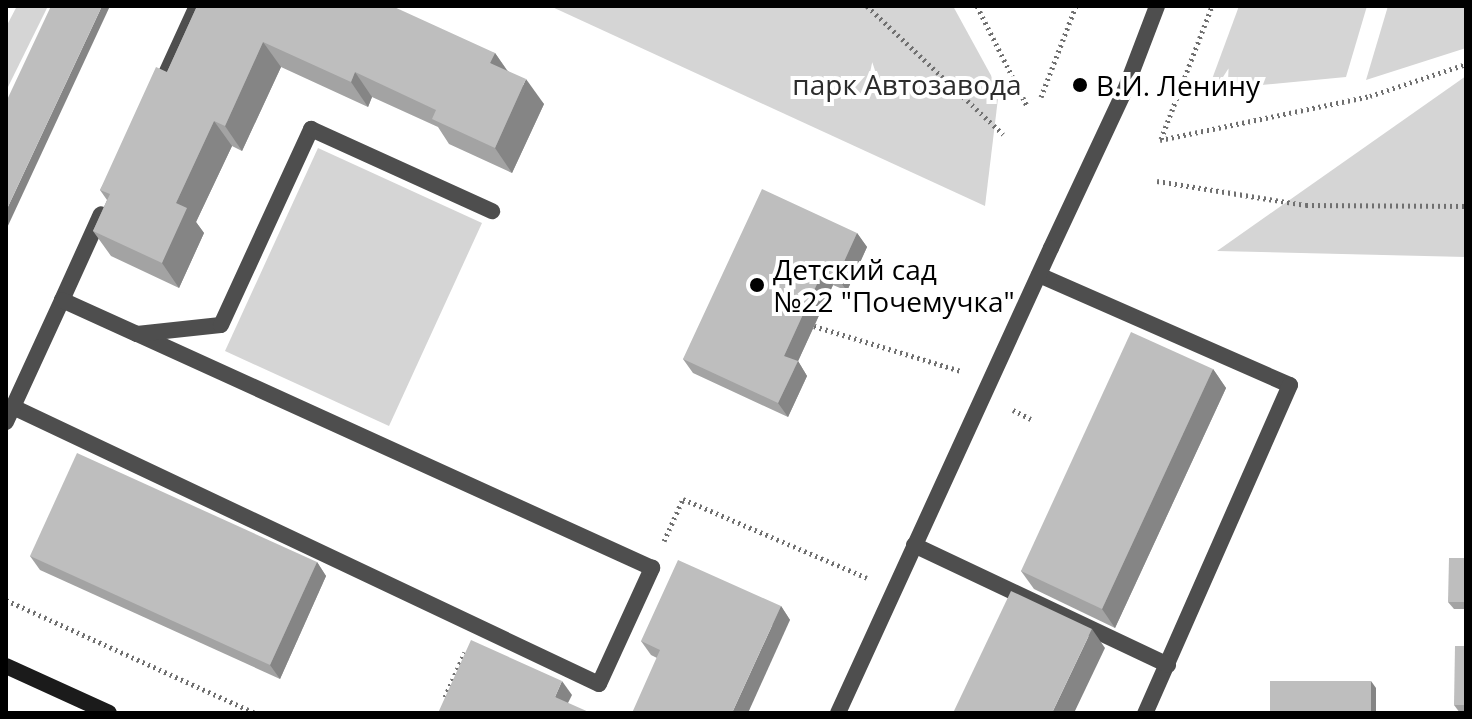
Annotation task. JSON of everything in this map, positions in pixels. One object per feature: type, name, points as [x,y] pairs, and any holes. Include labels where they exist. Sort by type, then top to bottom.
[{"type":"main road","points":[[6,666],[109,713]]},
{"type":"street","points":[[152,104],[197,6]]},
{"type":"street","points":[[838,713],[1125,90],[1157,6]]},
{"type":"street","points":[[137,334],[221,325],[311,129],[492,211]]},
{"type":"street","points":[[62,300],[652,568],[599,684],[9,415],[107,202]]},
{"type":"street","points":[[1039,275],[1290,385],[1145,713]]},
{"type":"street","points":[[914,545],[1168,665]]},
{"type":"path","points":[[867,6],[1003,134]]},
{"type":"path","points":[[977,6],[1027,106]]},
{"type":"path","points":[[1041,97],[1076,6]]},
{"type":"path","points":[[1212,6],[1160,140],[1370,96],[1466,64]]},
{"type":"path","points":[[1157,181],[1306,205],[1466,206]]},
{"type":"path","points":[[814,326],[962,372]]},
{"type":"path","points":[[1013,410],[1031,419]]},
{"type":"path","points":[[652,568],[683,499],[868,578]]},
{"type":"path","points":[[6,600],[255,713]]},
{"type":"path","points":[[445,699],[476,627]]},
{"type":"green space","points":[[17,6],[48,6],[6,91],[6,27]]},
{"type":"green space","name":"парк Автозавода","points":[[550,6],[953,6],[999,90],[985,206]]},
{"type":"green space","points":[[1239,6],[1367,6],[1346,77],[1208,90]]},
{"type":"green space","points":[[1388,6],[1466,6],[1466,48],[1366,80]]},
{"type":"green space","points":[[1466,76],[1466,257],[1217,251]]},
{"type":"green space","points":[[318,148],[482,223],[389,426],[225,351]]},
{"type":"building","points":[[51,6],[102,6],[6,211],[6,102]]},
{"type":"building","points":[[197,6],[392,6],[495,53],[490,63],[526,79],[495,148],[432,119],[436,110],[355,72],[351,82],[263,42],[225,126],[214,121],[176,203],[187,208],[162,263],[93,231],[110,194],[100,190],[156,67],[167,72]]},
{"type":"building","points":[[762,189],[857,233],[837,277],[823,271],[784,356],[798,361],[778,403],[683,359]]},
{"type":"building","points":[[1131,332],[1213,369],[1102,609],[1021,571]]},
{"type":"building","points":[[77,453],[317,562],[270,665],[30,556]]},
{"type":"building","points":[[1449,558],[1466,558],[1466,602],[1448,602]]},
{"type":"building","points":[[678,560],[781,606],[732,713],[632,713],[660,650],[641,641]]},
{"type":"building","points":[[1011,591],[1092,629],[1052,713],[953,713]]},
{"type":"building","points":[[471,640],[562,681],[555,697],[591,713],[438,713]]},
{"type":"building","points":[[1455,646],[1466,646],[1466,705],[1454,705]]},
{"type":"building","points":[[1270,681],[1371,681],[1371,713],[1270,713]]},
{"type":"place","name":"В.И. Ленину","points":[[1080,85]]},
{"type":"place","name":"Детский сад №22 \"Почемучка\"","points":[[757,285]]}]
